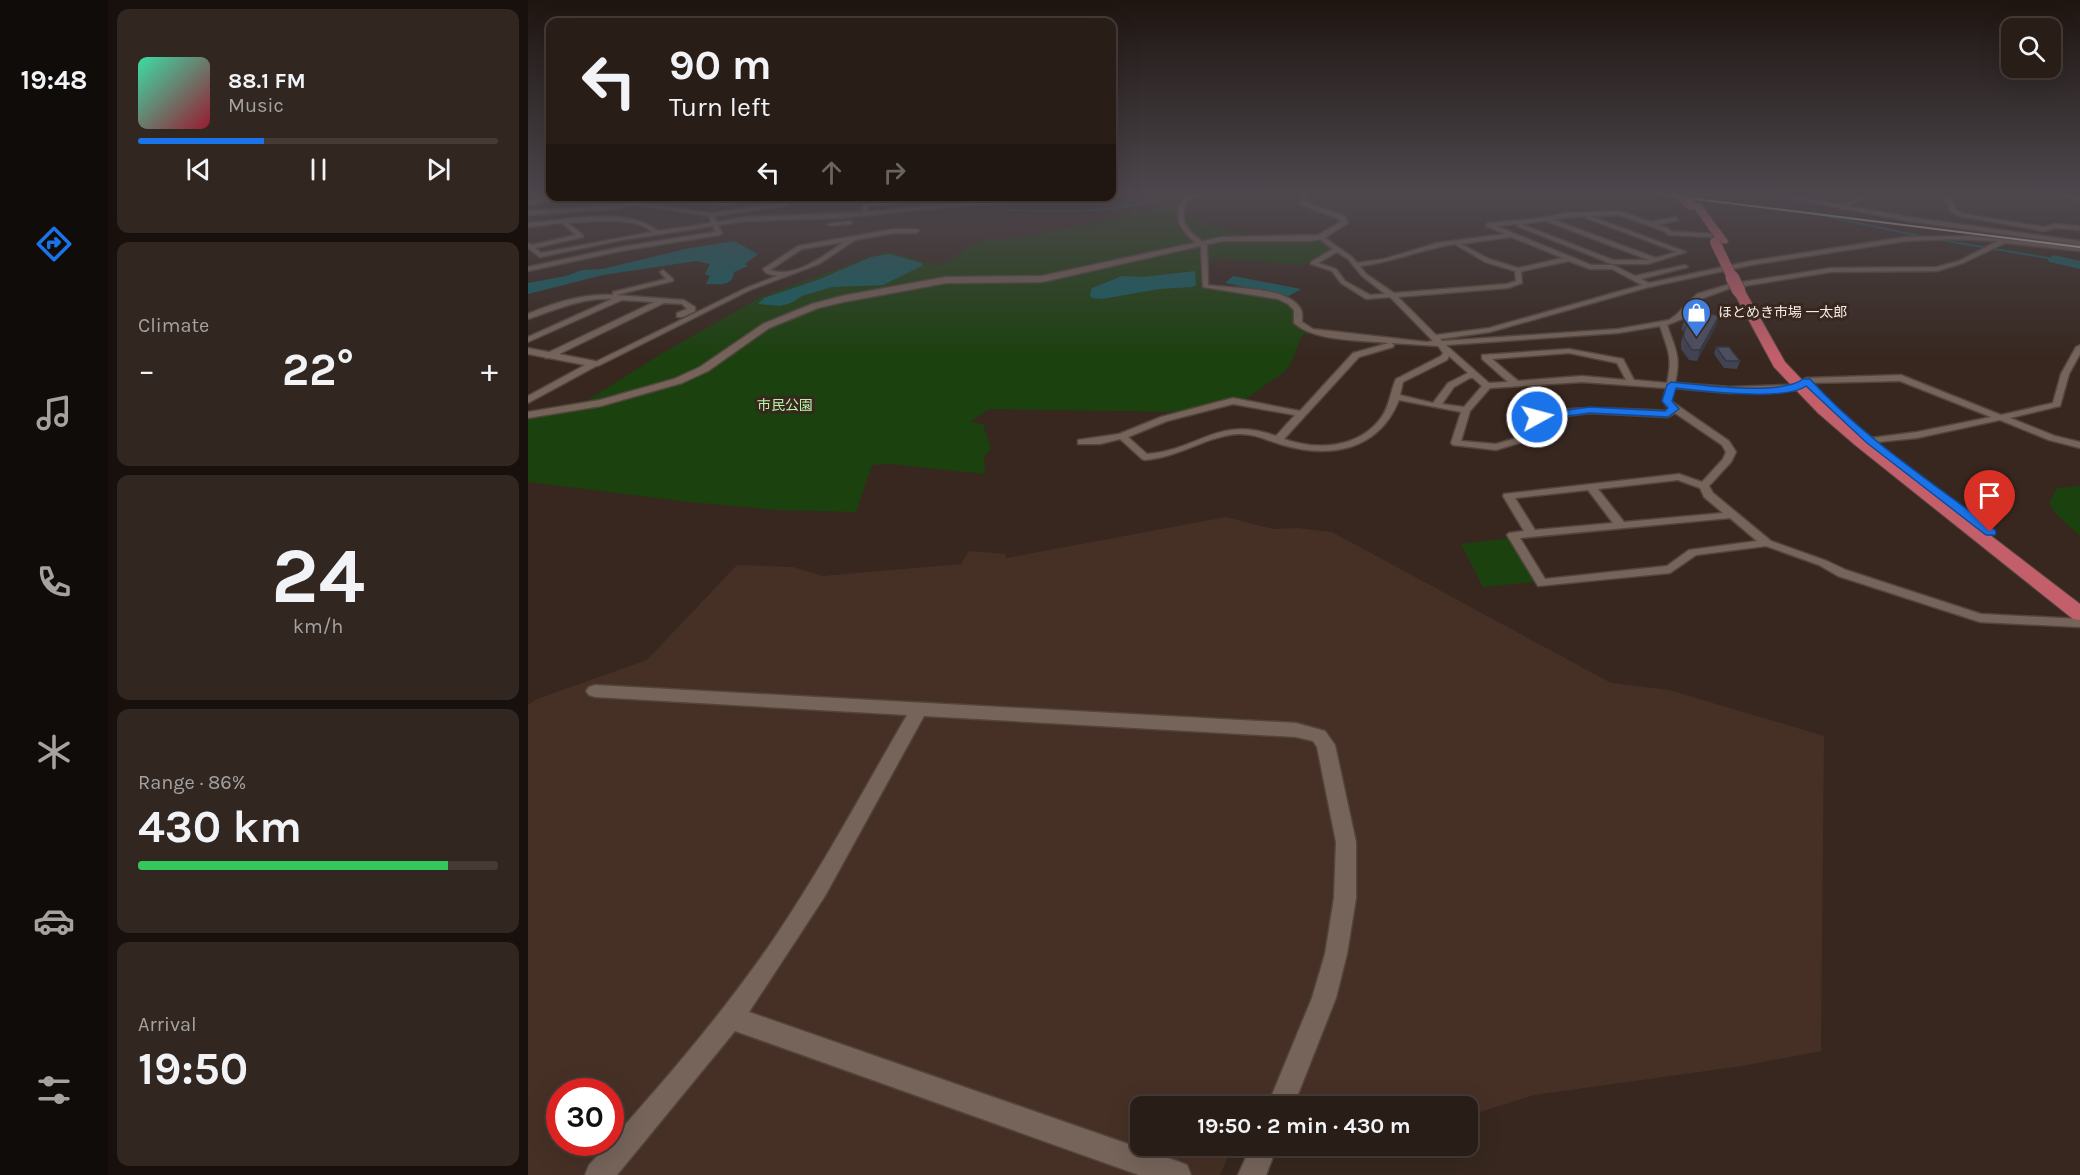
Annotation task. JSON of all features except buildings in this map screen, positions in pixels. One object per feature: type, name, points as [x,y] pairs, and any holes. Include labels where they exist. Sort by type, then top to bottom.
[{"type":"highway","points":[[1721,249],[1766,343],[1779,364],[1819,395],[1871,441],[2080,601]]},
{"type":"highway","points":[[1803,384],[1860,442],[2080,614]]},
{"type":"street","points":[[533,249],[539,254],[563,262]]},
{"type":"street","points":[[528,255],[570,249]]},
{"type":"street","points":[[528,269],[621,249]]},
{"type":"street","points":[[784,275],[768,272],[766,269],[797,249]]},
{"type":"street","points":[[528,351],[592,363],[748,288],[817,264],[838,249]]},
{"type":"street","points":[[528,415],[601,403],[678,381],[704,369],[766,326],[829,302],[946,280],[1023,281],[1052,278],[1179,249]]},
{"type":"street","points":[[1204,249],[1205,286],[1252,292],[1287,300],[1298,310],[1298,323],[1311,331],[1399,343],[1444,346],[1663,325],[1679,317],[1700,296],[1730,286],[1831,270],[1937,269],[1961,262],[1988,249]]},
{"type":"street","points":[[1487,386],[1434,338],[1392,295],[1364,275],[1337,249],[1312,263],[1334,270],[1343,282],[1366,297],[1392,295],[1508,286],[1520,282],[1519,270]]},
{"type":"street","points":[[1356,265],[1385,261],[1424,249]]},
{"type":"street","points":[[1465,249],[1505,268],[1519,270],[1570,259]]},
{"type":"street","points":[[1545,249],[1590,267],[1613,267],[1648,285]]},
{"type":"street","points":[[1578,249],[1612,262],[1648,262],[1660,266],[1685,267]]},
{"type":"street","points":[[1619,249],[1660,266]]},
{"type":"street","points":[[1634,278],[1683,252],[1674,249]]},
{"type":"street","points":[[1434,338],[1490,330],[1648,285],[1751,263],[1842,249]]},
{"type":"street","points":[[528,311],[671,280],[663,272]]},
{"type":"street","points":[[528,400],[692,309],[684,302],[602,296]]},
{"type":"street","points":[[528,340],[621,297]]},
{"type":"street","points":[[548,356],[663,300]]},
{"type":"street","points":[[528,317],[551,307]]},
{"type":"street","points":[[1663,325],[1674,356],[1667,401],[1674,409],[1726,443],[1731,452],[1728,460],[1704,486]]},
{"type":"street","points":[[1278,440],[1356,355],[1399,343]]},
{"type":"street","points":[[1122,436],[1145,457],[1170,455],[1212,437],[1232,432],[1257,432],[1302,448],[1332,449],[1354,444],[1371,436],[1394,403],[1399,381],[1444,358],[1447,353],[1444,346]]},
{"type":"street","points":[[1871,441],[2001,419],[2057,404],[2065,374],[2080,348]]},
{"type":"street","points":[[1516,384],[1485,357],[1569,351],[1620,361],[1630,382]]},
{"type":"street","points":[[1436,405],[1450,384],[1474,374]]},
{"type":"street","points":[[1674,409],[1668,414],[1590,410],[1537,417],[1534,420],[1546,432],[1496,447],[1456,443],[1466,410],[1487,386],[1582,379],[1730,390],[1901,378],[2001,419],[2052,438],[2080,445]]},
{"type":"street","points":[[1396,397],[1466,410]]},
{"type":"street","points":[[1081,442],[1122,436],[1164,419],[1233,401],[1302,414]]},
{"type":"street","points":[[1532,534],[1508,496],[1679,477],[1704,486],[1708,495],[1767,543],[1823,563],[1842,573],[1980,618],[2080,623]]},
{"type":"street","points":[[1591,487],[1620,525]]},
{"type":"street","points":[[1731,515],[1513,535],[1542,583],[1670,569],[1693,552],[1767,543]]},
{"type":"street","points":[[595,691],[918,711],[1296,730],[1319,736],[1326,745],[1346,842],[1345,898],[1336,954],[1324,999],[1284,1096]]},
{"type":"street","points":[[599,1175],[654,1113],[732,1018],[811,900],[918,711]]},
{"type":"street","points":[[732,1018],[1177,1175]]},
{"type":"street","points":[[1252,1175],[1260,1156]]},
{"type":"shaded area","points":[[1226,517],[1273,529],[1298,528],[1332,532],[1611,683],[1669,690],[1824,736],[1821,1051],[1742,1066],[1534,1095],[1478,1113],[1478,1096],[1130,1096],[1130,1156],[1229,1156],[1220,1175],[528,1175],[528,705],[537,699],[647,660],[737,565],[793,567],[823,576],[961,564],[969,551],[1005,554],[1007,558]]},
{"type":"green space","name":"市民公園","points":[[965,249],[1333,249],[1302,265],[1216,258],[1207,260],[1200,266],[1202,288],[1249,293],[1283,301],[1293,307],[1295,321],[1300,329],[1310,334],[1302,335],[1291,363],[1284,372],[1243,401],[1178,412],[989,409],[970,422],[983,424],[991,449],[984,457],[985,474],[891,464],[872,465],[856,512],[777,510],[689,502],[528,482],[528,418],[571,411],[659,355],[763,296],[881,253],[892,252],[938,266],[962,253]]},
{"type":"green space","points":[[2080,486],[2080,536],[2057,515],[2049,503],[2057,488]]},
{"type":"green space","points":[[1511,538],[1536,582],[1483,587],[1461,544]]},
{"type":"water","points":[[687,249],[748,249],[758,254],[745,264],[748,266],[734,272],[731,280],[724,284],[706,284],[710,276],[705,274],[710,264],[696,261],[603,275],[528,294],[528,283],[566,276],[582,270],[602,269]]},
{"type":"water","points":[[890,254],[922,263],[922,266],[883,285],[832,287],[802,296],[791,303],[780,306],[758,304],[764,298],[820,279],[871,257]]},
{"type":"water","points":[[1195,271],[1196,285],[1192,287],[1159,289],[1102,299],[1092,298],[1090,295],[1092,288],[1122,276],[1142,277]]},
{"type":"water","points":[[1233,276],[1301,289],[1289,296],[1225,283]]},
{"type":"waterway","points":[[1994,249],[2054,259]]},
{"type":"waterway","points":[[2054,259],[2080,265]]},
{"type":"place","name":"ほとめき市場 一太郎","points":[[1697,338]]},
{"type":"route","points":[[1537,417],[1590,410],[1668,414],[1674,409],[1667,401],[1671,385],[1730,390],[1777,389],[1799,387],[1806,381],[1871,441],[1990,532]]}]
